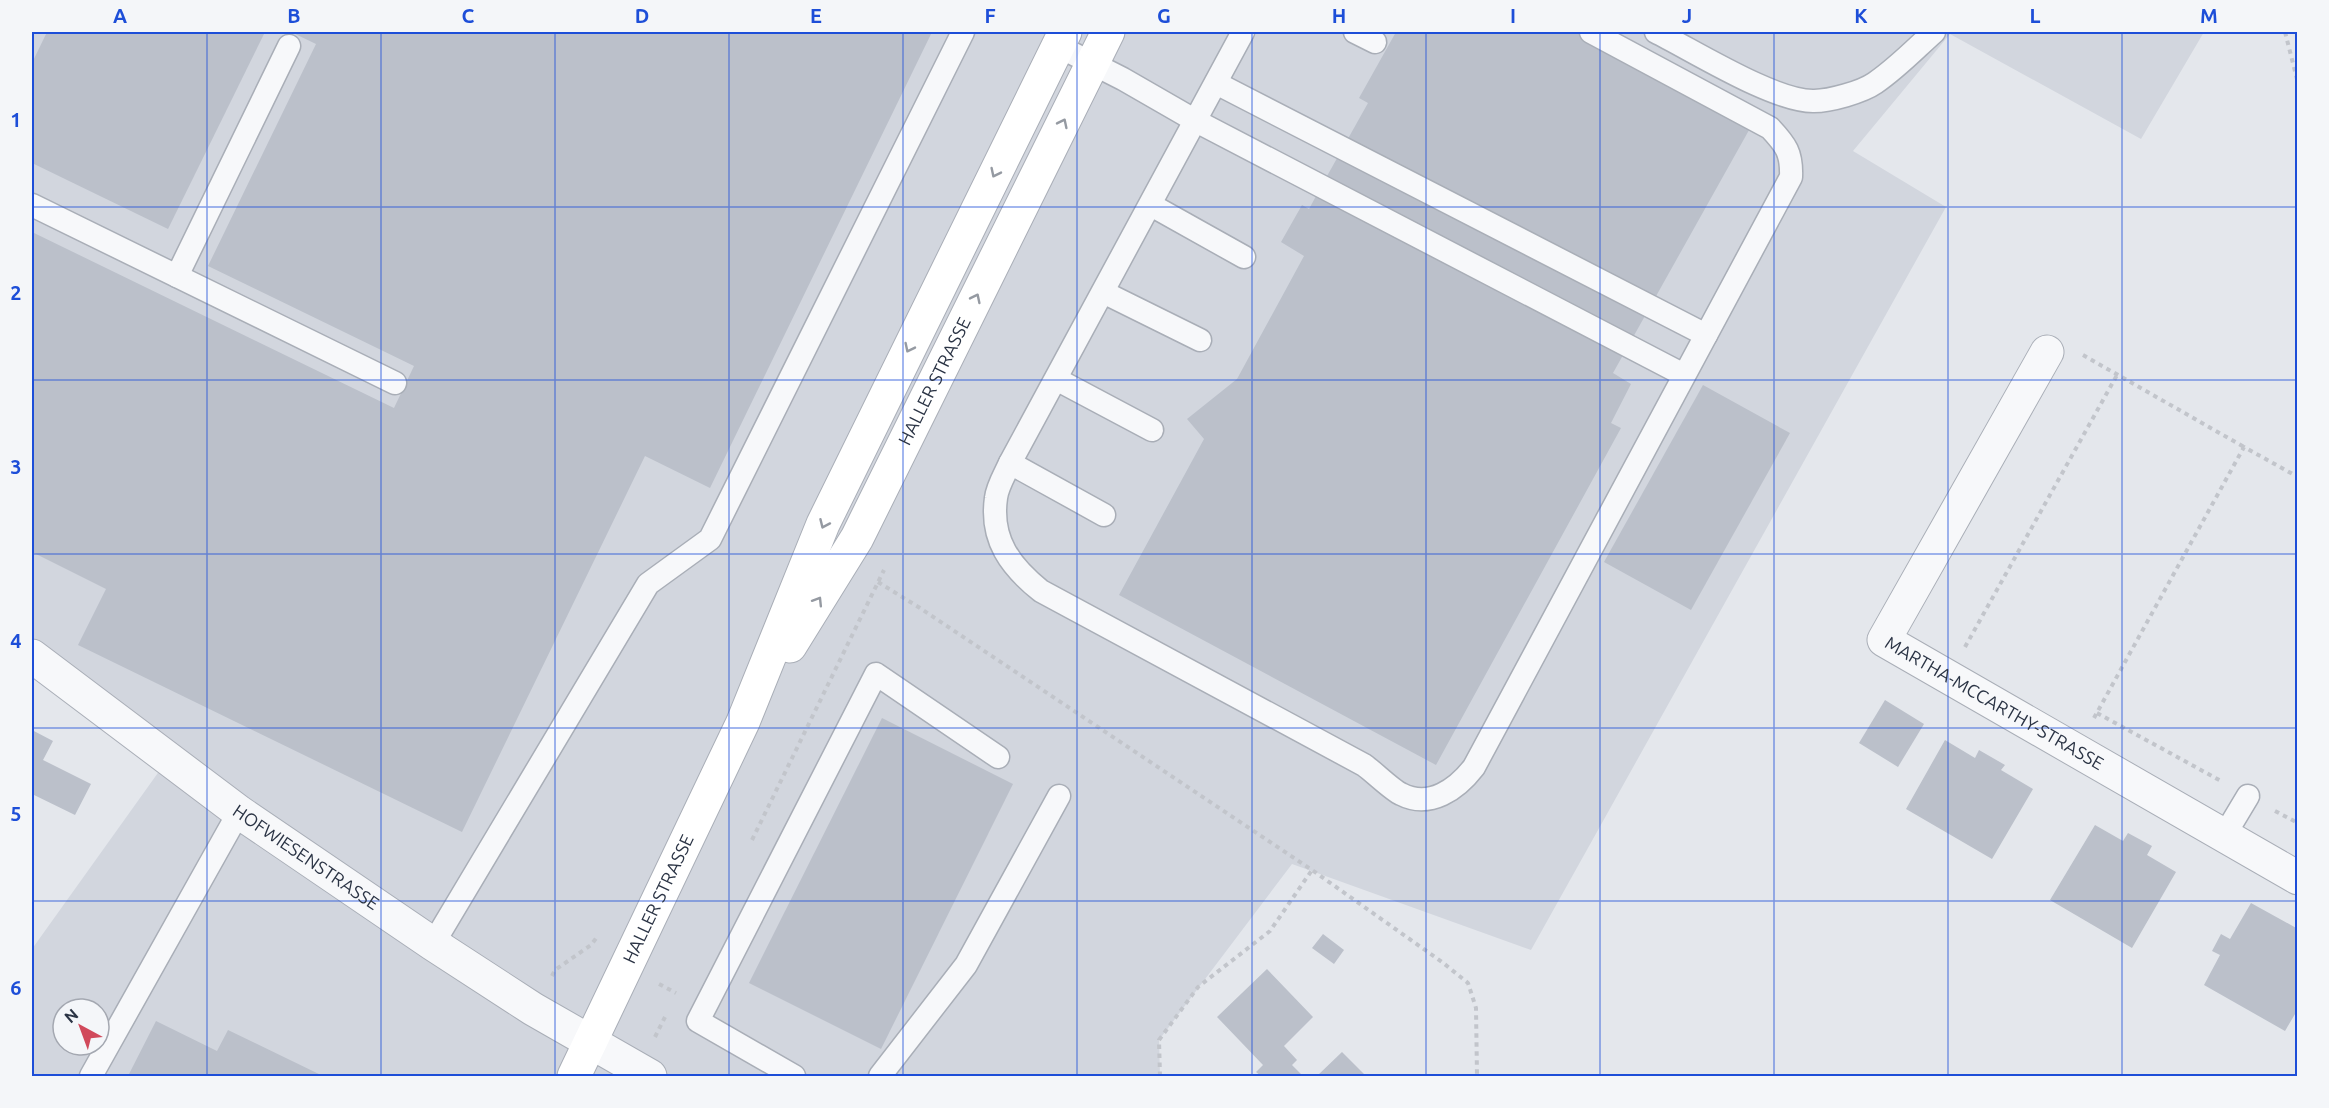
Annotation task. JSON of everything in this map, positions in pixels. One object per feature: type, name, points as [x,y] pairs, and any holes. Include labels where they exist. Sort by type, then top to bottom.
[{"type":"main road","name":"HALLER STRASSE","points":[[743,722],[857,538],[1108,32]]},
{"type":"main road","name":"HALLER STRASSE","points":[[574,1077],[743,722],[823,524],[1062,39]]},
{"type":"street","name":"MARTHA-MCCARTHY-STRASSE","points":[[2047,352],[1884,640],[2298,878]]},
{"type":"street","name":"HOFWIESENSTRASSE","points":[[32,656],[239,812],[533,1010],[645,1074]]},
{"type":"lane","points":[[433,944],[648,584],[710,539],[963,32]]},
{"type":"lane","points":[[1243,32],[1010,463],[996,497],[996,527],[1006,557],[1022,576],[1041,591],[1364,765],[1400,794],[1420,800],[1442,795],[1462,783],[1474,766],[1791,177],[1792,160],[1785,144],[1770,128],[1592,32]]},
{"type":"lane","points":[[1656,32],[1759,85],[1785,96],[1814,102],[1845,96],[1874,84],[1934,32]]},
{"type":"lane","points":[[1062,39],[1093,63],[1196,121],[1684,375]]},
{"type":"lane","points":[[177,276],[289,46]]},
{"type":"lane","points":[[1216,83],[1706,335]]},
{"type":"lane","points":[[1150,204],[1244,257]]},
{"type":"lane","points":[[32,205],[395,382]]},
{"type":"lane","points":[[1103,292],[1200,340]]},
{"type":"lane","points":[[1056,379],[1152,430]]},
{"type":"lane","points":[[1010,463],[1104,515]]},
{"type":"lane","points":[[794,1077],[698,1021],[876,675],[998,757]]},
{"type":"lane","points":[[880,1077],[966,965],[1059,796]]},
{"type":"lane","points":[[2224,836],[2248,796]]},
{"type":"lane","points":[[92,1077],[239,812]]},
{"type":"path","points":[[2285,32],[2296,63],[2298,83]]},
{"type":"path","points":[[2047,352],[2079,352],[2298,477]]},
{"type":"path","points":[[1948,677],[2117,375]]},
{"type":"path","points":[[2076,751],[2244,447]]},
{"type":"path","points":[[878,582],[1312,870],[1468,983],[1476,1008],[1477,1077]]},
{"type":"path","points":[[2097,712],[2298,823]]},
{"type":"path","points":[[1160,1077],[1159,1041],[1198,987],[1270,931],[1312,870]]},
{"type":"shaded area","points":[[32,32],[2204,32],[2141,139],[1950,34],[1853,151],[1946,207],[1531,950],[1292,864],[1159,1040],[1160,1076],[32,1076],[32,949],[160,770],[32,677]]},
{"type":"building","points":[[47,32],[265,32],[168,229],[32,163],[32,63]]},
{"type":"building","points":[[291,32],[932,32],[710,488],[645,456],[462,832],[78,645],[106,589],[32,552],[32,232],[394,408],[414,366],[208,266],[316,44]]},
{"type":"building","points":[[1396,32],[1577,32],[1753,123],[1613,373],[1631,384],[1611,423],[1621,428],[1436,765],[1119,595],[1204,439],[1187,419],[1237,379],[1304,256],[1281,242],[1302,205],[1309,209],[1368,103],[1359,98]]},
{"type":"building","points":[[1703,385],[1790,433],[1691,610],[1604,562]]},
{"type":"building","points":[[1885,700],[1924,724],[1898,767],[1859,743]]},
{"type":"building","points":[[882,718],[1013,784],[881,1049],[749,983]]},
{"type":"building","points":[[32,730],[53,741],[43,760],[91,784],[75,815],[32,794]]},
{"type":"building","points":[[1945,740],[1975,758],[1979,750],[2005,765],[2001,770],[2033,789],[1992,859],[1906,809]]},
{"type":"building","points":[[2095,825],[2123,841],[2128,833],[2152,846],[2147,855],[2176,872],[2132,948],[2050,900]]},
{"type":"building","points":[[2251,903],[2298,929],[2298,1009],[2285,1031],[2204,985],[2220,955],[2212,951],[2221,934],[2230,939]]},
{"type":"building","points":[[1323,934],[1344,950],[1334,964],[1312,948]]},
{"type":"building","points":[[1267,969],[1313,1017],[1284,1046],[1297,1060],[1292,1065],[1303,1076],[1261,1076],[1256,1072],[1263,1065],[1217,1017]]},
{"type":"building","points":[[156,1021],[217,1051],[228,1030],[323,1076],[128,1076]]},
{"type":"building","points":[[1342,1052],[1366,1076],[1317,1076]]}]
